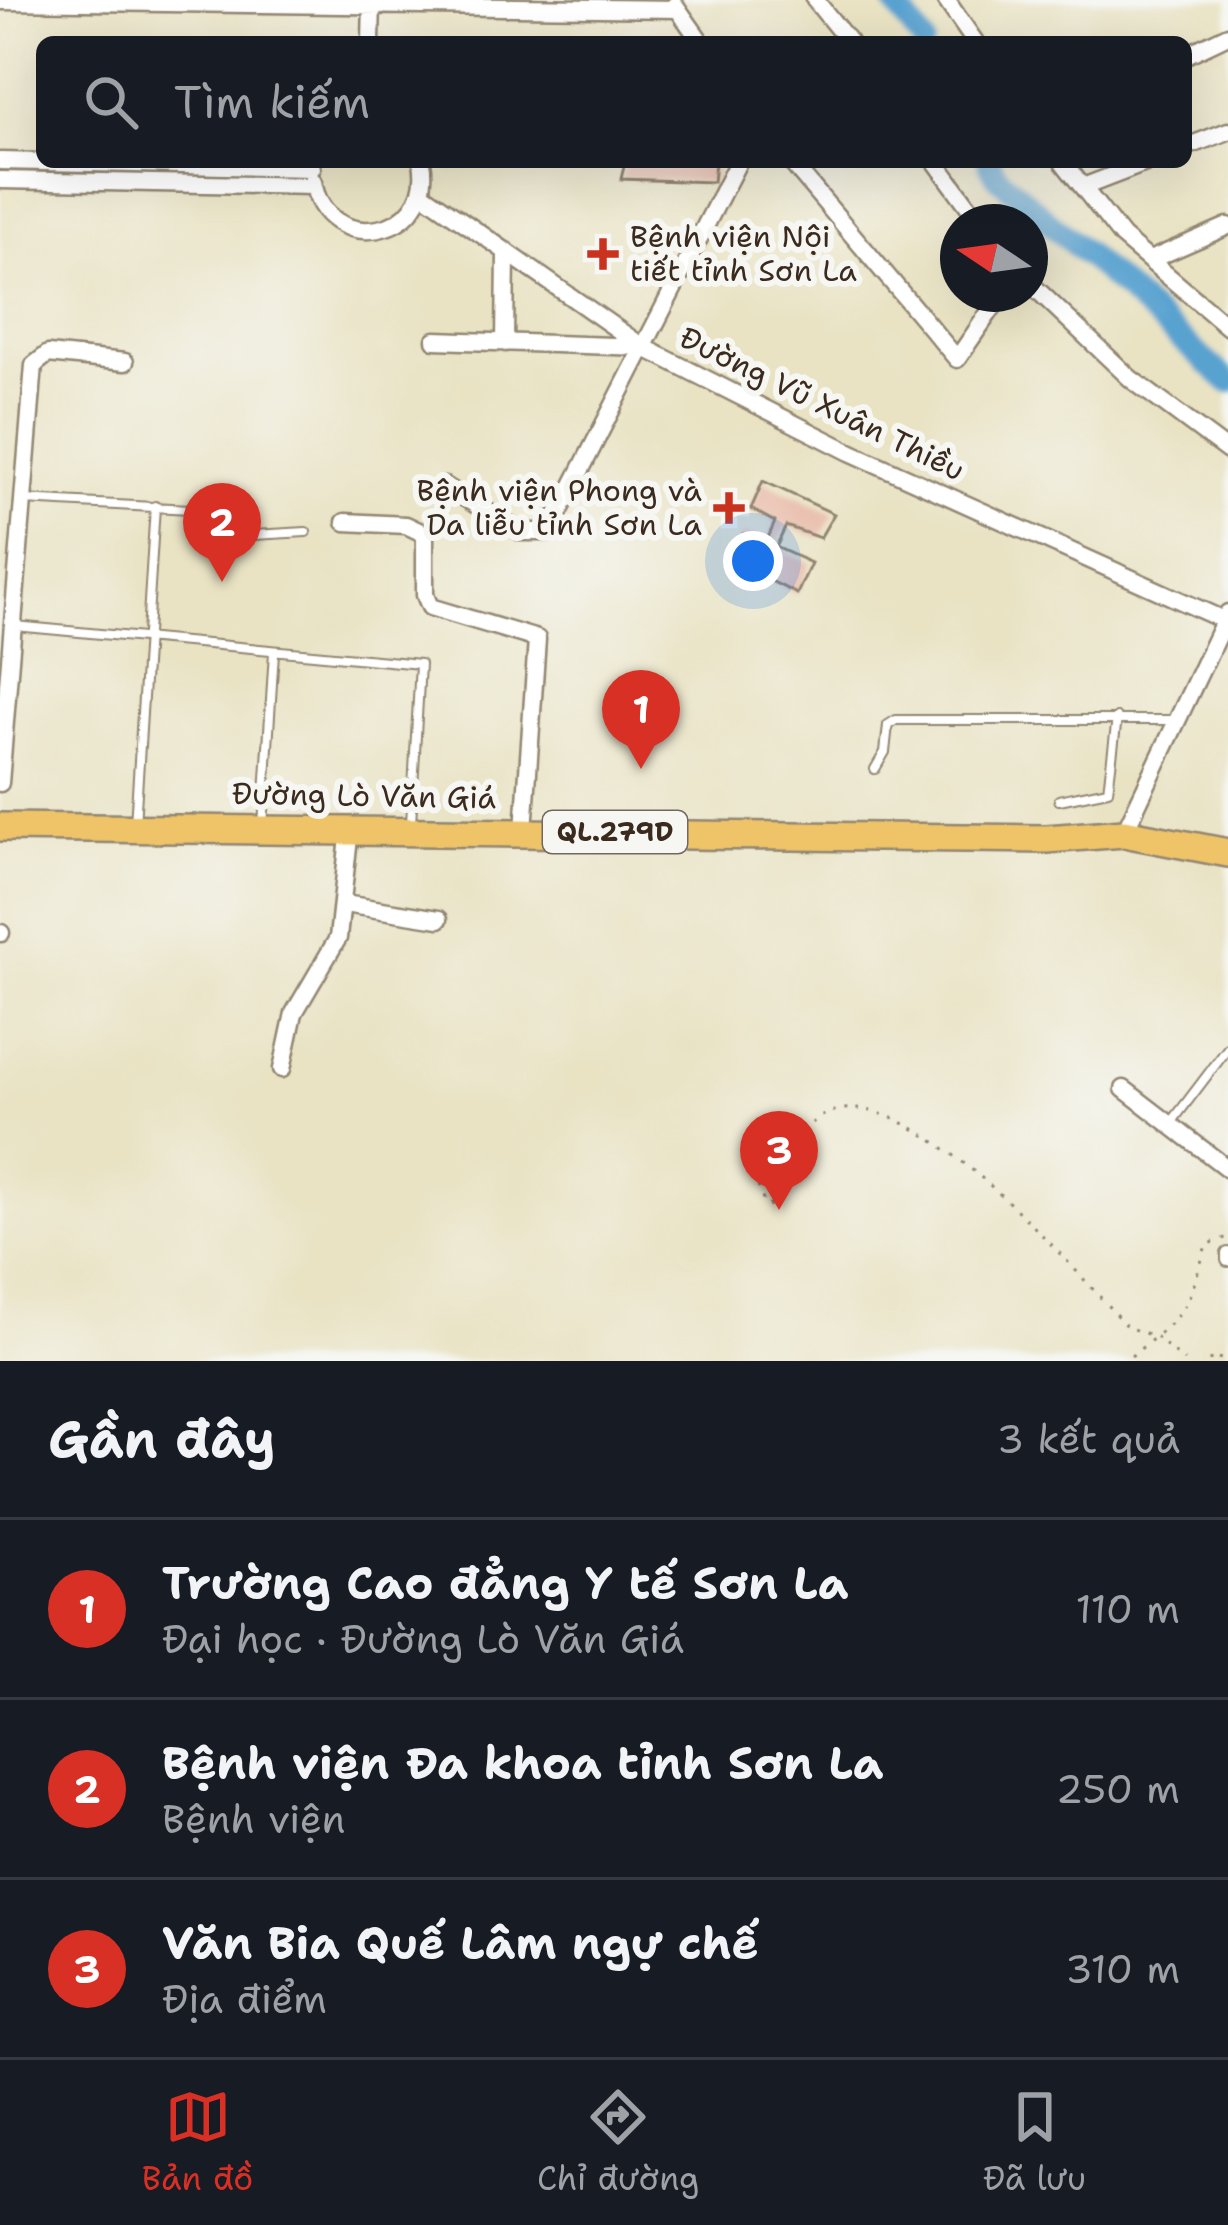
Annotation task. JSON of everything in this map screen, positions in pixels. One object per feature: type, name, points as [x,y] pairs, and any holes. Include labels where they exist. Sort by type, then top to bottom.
[{"type":"highway","name":"Đường Lò Văn Giá","points":[[0,827],[1047,838],[1124,833],[1228,853]]},
{"type":"street","points":[[815,0],[843,36]]},
{"type":"street","points":[[946,0],[971,36]]},
{"type":"street","points":[[0,2],[674,5],[697,36]]},
{"type":"street","points":[[371,36],[372,3]]},
{"type":"street","points":[[1192,52],[1228,35]]},
{"type":"street","points":[[1192,145],[1228,131]]},
{"type":"street","points":[[0,161],[36,162]]},
{"type":"street","points":[[199,168],[313,172]]},
{"type":"street","points":[[313,172],[331,218],[364,232],[400,222],[422,193],[422,168]]},
{"type":"street","points":[[445,486],[521,532],[549,532],[735,168]]},
{"type":"street","points":[[796,168],[957,359],[990,312]]},
{"type":"street","points":[[940,168],[967,204]]},
{"type":"street","points":[[1068,168],[1122,237],[1225,322]]},
{"type":"street","points":[[1083,188],[1133,168]]},
{"type":"street","points":[[0,180],[313,172]]},
{"type":"street","name":"Đường Vũ Xuân Thiều","points":[[422,193],[644,347],[850,452],[1227,618]]},
{"type":"street","points":[[1150,260],[1228,226]]},
{"type":"street","points":[[505,343],[506,251]]},
{"type":"street","points":[[1048,300],[1131,379],[1228,451]]},
{"type":"street","points":[[435,340],[644,347]]},
{"type":"street","points":[[0,784],[5,676],[14,626],[38,357],[124,362]]},
{"type":"street","points":[[345,522],[406,525],[425,534],[425,596],[430,607],[537,638],[524,831]]},
{"type":"street","points":[[1124,833],[1174,720],[1227,618]]},
{"type":"street","points":[[282,1069],[295,1013],[329,961],[344,904],[350,828]]},
{"type":"street","points":[[344,904],[439,919]]},
{"type":"street","points":[[1124,1089],[1228,1169]]},
{"type":"lane","points":[[23,500],[190,509],[208,530],[238,536],[306,532]]},
{"type":"lane","points":[[135,826],[155,506]]},
{"type":"lane","points":[[14,626],[420,664],[411,829]]},
{"type":"lane","points":[[263,827],[274,652]]},
{"type":"lane","points":[[1059,800],[1108,790],[1117,718]]},
{"type":"lane","points":[[875,769],[883,759],[888,725],[896,720],[1174,720]]},
{"type":"lane","points":[[1171,1124],[1228,1048]]},
{"type":"path","points":[[770,1205],[765,1206],[757,1183],[778,1176],[780,1151],[832,1112],[869,1107],[928,1135],[997,1190],[1127,1327],[1156,1337],[1184,1361]]},
{"type":"path","points":[[1131,1356],[1188,1304],[1202,1273],[1206,1245],[1228,1237]]},
{"type":"path","points":[[1210,1361],[1210,1357],[1228,1360]]},
{"type":"building","points":[[624,168],[714,168],[713,182],[621,179]]},
{"type":"building","points":[[763,481],[834,514],[820,538],[786,526],[776,547],[811,563],[797,594],[731,561],[743,534],[767,540],[775,522],[751,509]]},
{"type":"waterway","points":[[893,0],[919,36]]},
{"type":"waterway","points":[[992,168],[1228,381]]},
{"type":"place","name":"Bệnh viện Nội tiết tỉnh Sơn La","points":[[603,254]]},
{"type":"place","name":"Bệnh viện Phong và Da liễu tỉnh Sơn La","points":[[729,508]]},
{"type":"place","name":"Bệnh viện Đa khoa tỉnh Sơn La","points":[[222,582]]},
{"type":"place","name":"Trường Cao đẳng Y tế Sơn La","points":[[641,769]]},
{"type":"place","name":"Văn Bia Quế Lâm ngự chế","points":[[779,1210]]}]
